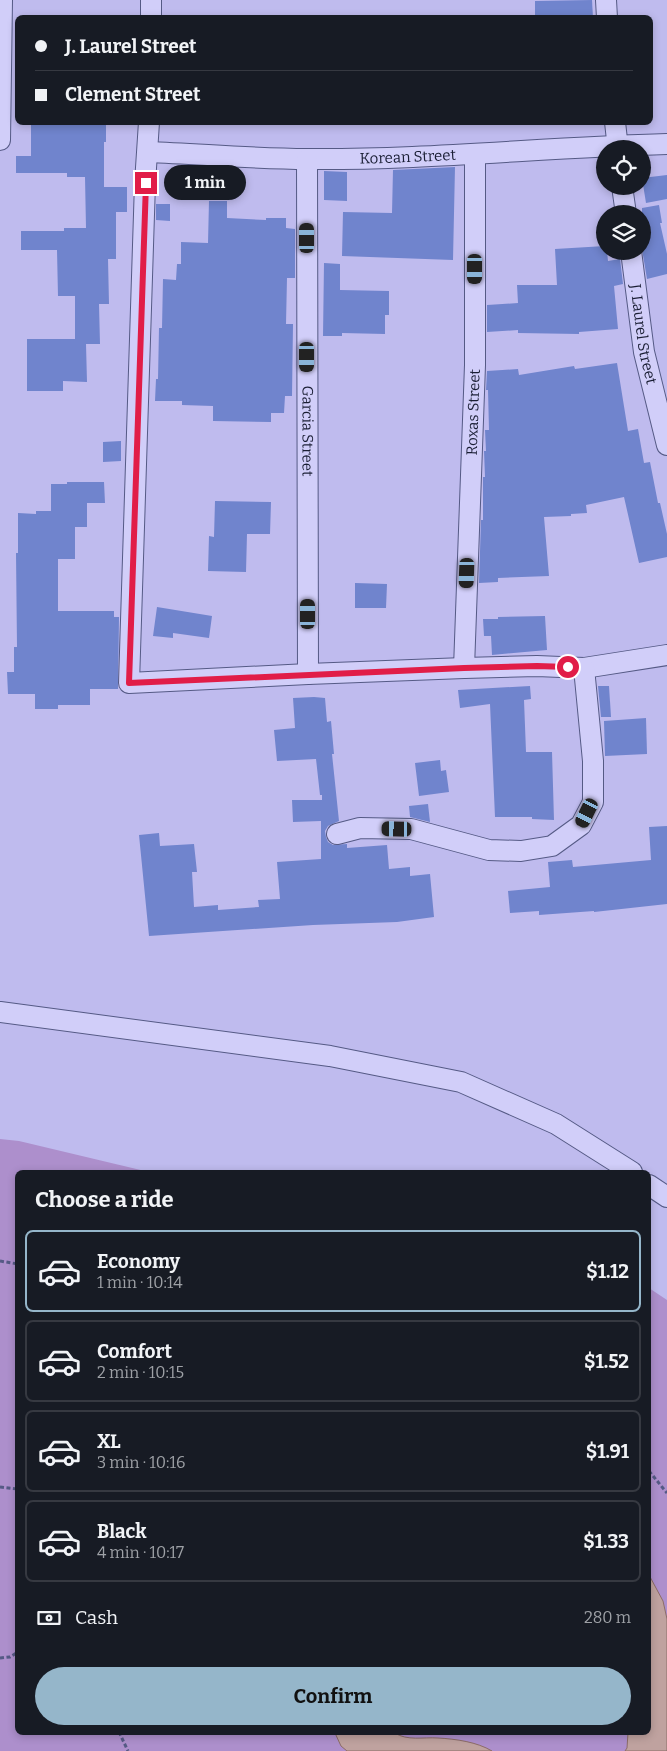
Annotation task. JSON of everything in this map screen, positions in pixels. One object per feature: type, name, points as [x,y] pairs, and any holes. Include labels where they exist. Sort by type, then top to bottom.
[{"type":"street","points":[[0,140],[2,0]]},
{"type":"street","points":[[151,0],[151,15]]},
{"type":"street","points":[[606,0],[607,15]]},
{"type":"street","points":[[149,125],[129,683],[464,668],[537,666],[584,668],[667,655]]},
{"type":"street","points":[[615,125],[616,140]]},
{"type":"street","name":"Korean Street","points":[[651,145],[667,144]]},
{"type":"street","name":"Korean Street","points":[[148,152],[307,159],[475,155],[596,148]]},
{"type":"street","name":"Roxas Street","points":[[464,668],[475,365],[475,155]]},
{"type":"street","name":"Garcia Street","points":[[307,159],[308,674]]},
{"type":"street","name":"J. Laurel Street","points":[[632,260],[644,352],[667,445]]},
{"type":"street","points":[[337,834],[360,828],[411,829],[489,850],[521,851],[552,846],[581,825],[593,802],[593,762],[584,668]]},
{"type":"street","points":[[0,1012],[330,1056],[461,1082],[556,1124],[629,1170]]},
{"type":"street","points":[[651,1186],[667,1198]]},
{"type":"path","points":[[0,1261],[15,1264]]},
{"type":"path","points":[[651,1473],[667,1493]]},
{"type":"path","points":[[0,1487],[15,1489]]},
{"type":"path","points":[[10,1657],[15,1654]]},
{"type":"path","points":[[0,1658],[15,1657]]},
{"type":"path","points":[[120,1735],[128,1751]]},
{"type":"shaded area","points":[[0,1139],[19,1141],[141,1170],[15,1170],[15,1735],[651,1735],[651,1289],[667,1300],[667,1751],[0,1751]]},
{"type":"shaded area","points":[[651,1579],[663,1601],[667,1619],[667,1751],[625,1751],[628,1735],[651,1735]]},
{"type":"shaded area","points":[[336,1735],[400,1735],[410,1738],[452,1739],[473,1743],[492,1751],[347,1751],[341,1746]]},
{"type":"building","points":[[592,0],[593,15],[535,15],[535,1]]},
{"type":"building","points":[[31,125],[106,125],[104,187],[127,187],[127,212],[116,212],[116,259],[108,259],[109,304],[99,304],[100,344],[86,344],[87,382],[63,381],[63,391],[27,391],[27,339],[75,339],[75,296],[58,296],[57,250],[21,250],[21,231],[64,231],[64,228],[86,228],[85,177],[67,177],[67,173],[16,173],[16,156],[31,156]]},
{"type":"building","points":[[206,167],[226,168],[226,195],[206,195]]},
{"type":"building","points":[[455,167],[453,260],[342,256],[343,212],[392,213],[393,170]]},
{"type":"building","points":[[324,171],[347,172],[347,201],[324,200]]},
{"type":"building","points":[[667,175],[667,199],[646,203],[645,195],[651,195],[651,177]]},
{"type":"building","points":[[209,201],[227,201],[227,218],[266,220],[266,218],[286,218],[286,228],[295,229],[295,278],[287,278],[286,324],[293,324],[292,396],[285,396],[284,413],[271,413],[271,422],[213,421],[213,406],[182,405],[182,401],[155,401],[156,379],[158,379],[159,328],[162,328],[163,279],[176,280],[177,264],[181,264],[181,242],[208,243]]},
{"type":"building","points":[[156,204],[170,204],[170,221],[156,220]]},
{"type":"building","points":[[659,205],[662,223],[660,223],[667,254],[667,274],[647,279],[644,260],[651,260],[651,206]]},
{"type":"building","points":[[596,247],[596,260],[620,260],[623,284],[614,286],[618,329],[579,332],[579,334],[518,333],[518,330],[487,332],[487,305],[518,303],[517,285],[557,285],[555,249]]},
{"type":"building","points":[[324,263],[340,264],[340,290],[389,291],[389,315],[385,315],[385,334],[342,333],[342,336],[323,336]]},
{"type":"building","points":[[617,363],[628,431],[638,429],[644,463],[650,462],[658,503],[660,503],[667,534],[667,557],[639,563],[624,497],[586,505],[587,513],[571,514],[571,516],[544,517],[549,576],[498,578],[498,582],[479,583],[481,520],[483,520],[483,477],[485,477],[485,430],[489,430],[488,390],[486,390],[487,371],[518,369],[519,375],[574,366],[575,369]]},
{"type":"building","points":[[121,441],[121,461],[103,462],[103,442]]},
{"type":"building","points":[[67,482],[104,482],[105,503],[87,503],[87,527],[75,527],[75,559],[58,559],[58,611],[114,611],[114,617],[119,617],[118,689],[90,689],[90,705],[58,705],[58,709],[35,709],[35,694],[8,694],[7,672],[14,672],[14,647],[17,647],[16,553],[18,553],[18,513],[36,514],[36,511],[51,511],[51,484],[67,484]]},
{"type":"building","points":[[215,501],[271,502],[270,534],[247,534],[246,572],[208,571],[209,536],[214,537]]},
{"type":"building","points":[[355,583],[387,584],[386,608],[355,608]]},
{"type":"building","points":[[157,607],[212,616],[209,638],[173,633],[173,638],[153,636]]},
{"type":"building","points":[[545,616],[547,650],[492,655],[491,636],[484,636],[483,619]]},
{"type":"building","points":[[530,686],[531,699],[524,700],[526,752],[552,752],[554,820],[532,819],[532,817],[495,817],[490,704],[460,708],[458,690]]},
{"type":"building","points":[[598,686],[609,686],[611,717],[601,717]]},
{"type":"building","points":[[293,698],[325,698],[327,722],[331,721],[334,754],[332,754],[339,821],[328,826],[325,831],[328,842],[333,845],[347,844],[347,848],[387,845],[389,869],[410,867],[410,876],[430,874],[434,917],[397,922],[313,925],[149,936],[139,835],[159,833],[160,846],[194,844],[197,872],[192,872],[194,907],[218,905],[218,910],[259,907],[258,900],[280,899],[277,862],[321,859],[321,821],[293,822],[292,800],[322,800],[316,759],[277,761],[274,730],[295,728]]},
{"type":"building","points":[[646,718],[647,754],[605,756],[604,721]]},
{"type":"building","points":[[440,760],[441,771],[446,770],[449,792],[419,796],[415,763]]},
{"type":"building","points":[[428,804],[430,822],[410,817],[409,806]]},
{"type":"building","points":[[667,826],[667,904],[594,912],[539,915],[539,911],[510,913],[508,891],[550,887],[548,862],[572,860],[573,867],[651,860],[649,827]]},
{"type":"route","points":[[146,183],[129,683],[464,668],[568,667]]}]
